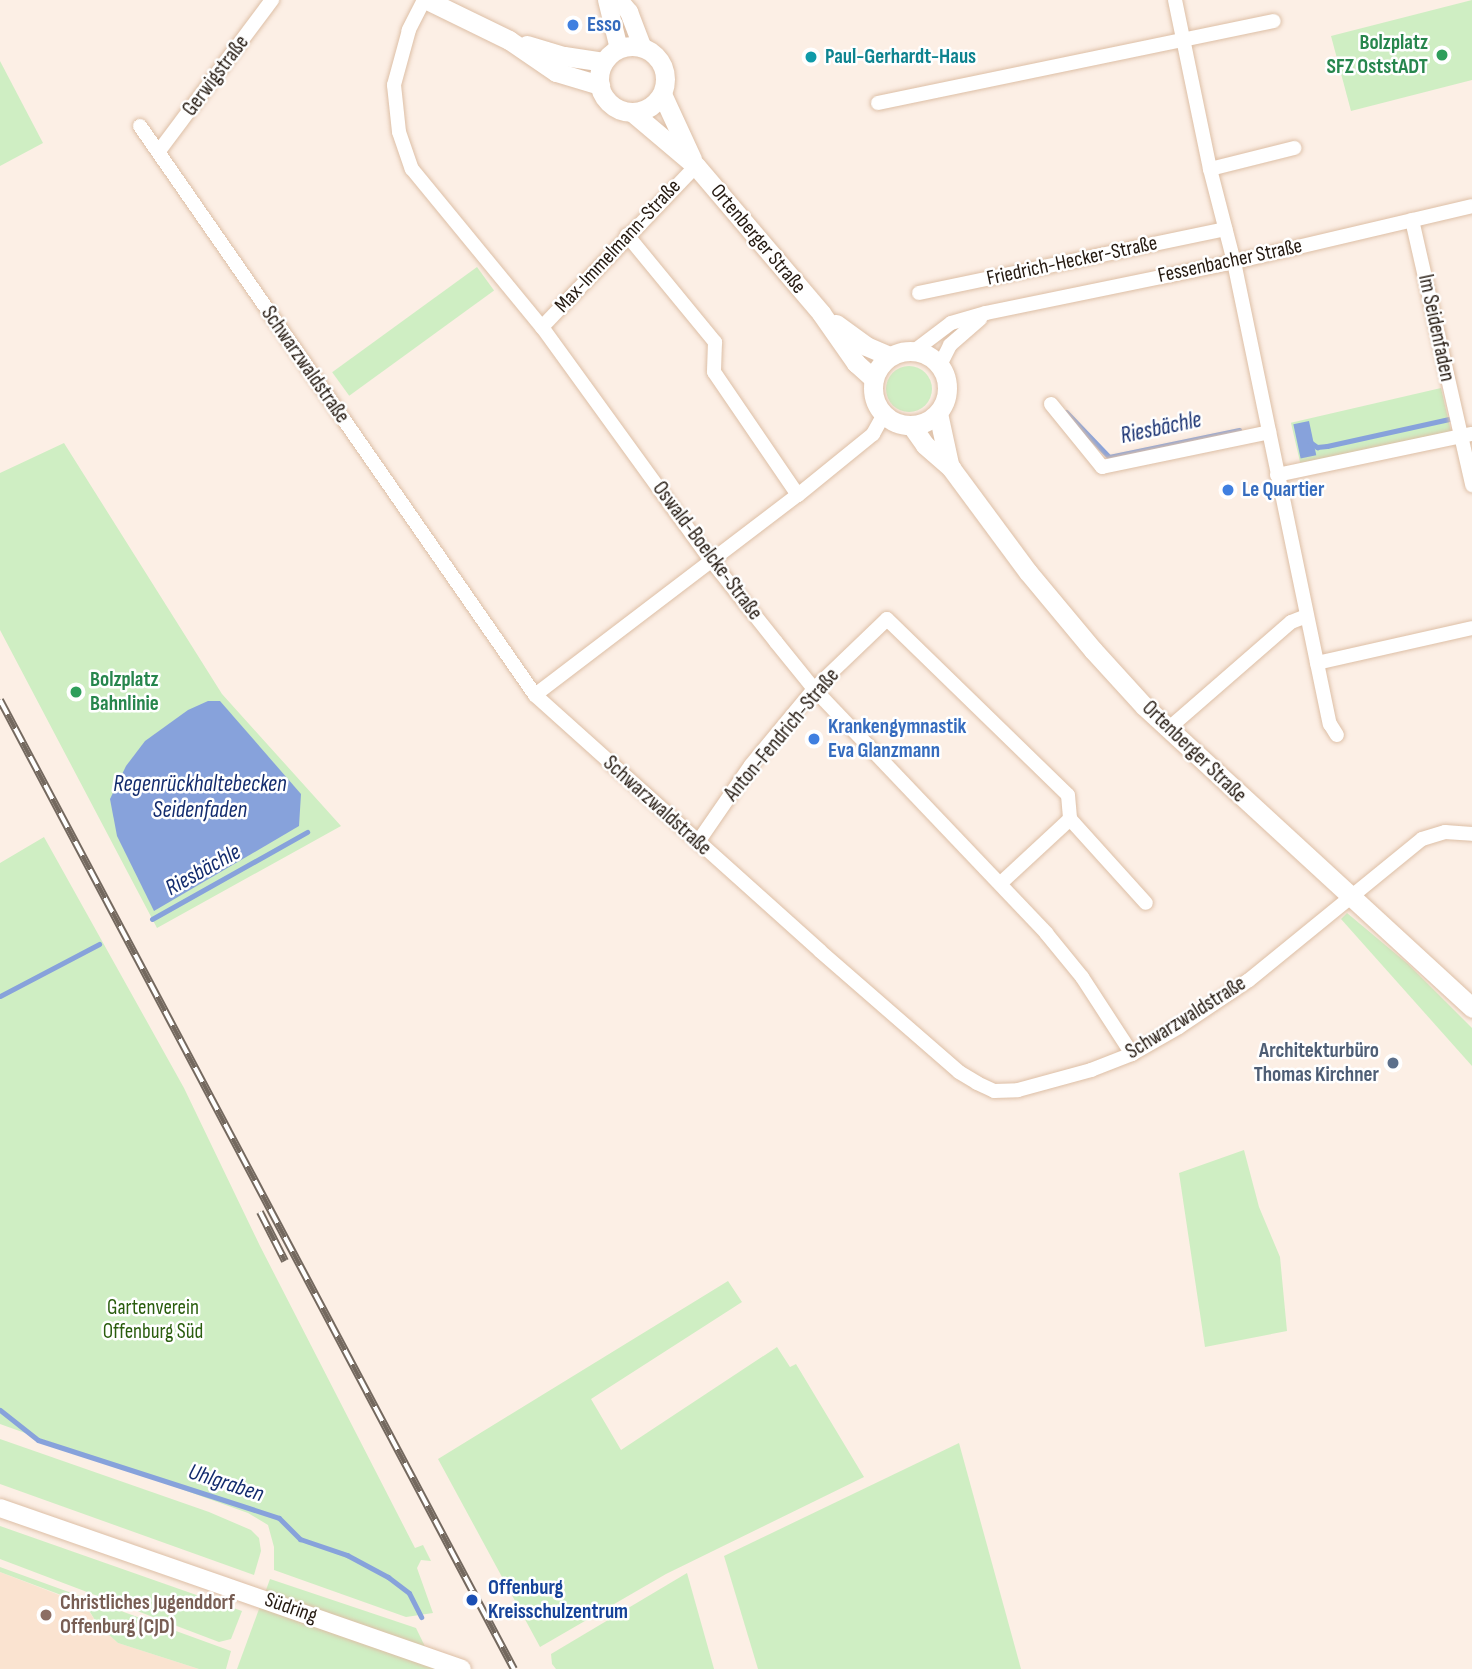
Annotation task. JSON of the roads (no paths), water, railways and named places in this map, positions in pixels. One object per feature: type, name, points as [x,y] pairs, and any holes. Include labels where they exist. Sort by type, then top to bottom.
[{"type":"main road","points":[[425,0],[509,40],[556,72],[600,85]]},
{"type":"main road","points":[[509,40],[564,56],[604,62]]},
{"type":"main road","points":[[643,48],[652,52],[663,67],[665,85],[662,94],[650,107],[632,112],[612,105],[600,85],[604,62],[619,49],[643,48]]},
{"type":"main road","name":"Ortenberger Straße","points":[[662,94],[696,166]]},
{"type":"main road","name":"Ortenberger Straße","points":[[632,112],[696,166],[821,313],[856,363],[874,379]]},
{"type":"main road","name":"Ortenberger Straße","points":[[821,313],[866,346],[890,356]]},
{"type":"main road","points":[[914,351],[930,356],[940,365],[945,374],[948,392],[938,413],[926,422],[911,425],[896,423],[884,414],[874,398],[874,379],[879,367],[890,356],[914,351]]},
{"type":"main road","name":"Ortenberger Straße","points":[[938,413],[949,464]]},
{"type":"main road","name":"Ortenberger Straße","points":[[911,425],[925,445],[949,464],[1028,572],[1093,650],[1168,729],[1472,1008]]},
{"type":"street","name":"Gerwigstraße","points":[[159,151],[272,0]]},
{"type":"street","name":"Oswald-Boelcke-Straße","points":[[425,0],[409,30],[394,85],[395,110],[404,151],[424,186],[542,327],[710,559],[814,689],[1001,883],[1082,978],[1132,1054]]},
{"type":"street","points":[[607,0],[619,49]]},
{"type":"street","points":[[619,0],[629,12],[643,48]]},
{"type":"street","points":[[1175,0],[1210,169],[1234,261],[1330,724],[1337,735]]},
{"type":"street","points":[[878,103],[1274,21]]},
{"type":"street","name":"Schwarzwaldstraße","points":[[140,126],[535,695],[940,1055],[977,1083],[994,1091],[1018,1090],[1091,1070],[1132,1054],[1249,980],[1422,839],[1445,832],[1472,834]]},
{"type":"street","points":[[1210,169],[1294,148]]},
{"type":"street","name":"Max-Immelmann-Straße","points":[[542,327],[627,235],[696,166]]},
{"type":"street","name":"Fessenbacher Straße","points":[[914,351],[951,323],[986,313],[1234,261],[1472,206]]},
{"type":"street","name":"Im Seidenfaden","points":[[1412,220],[1467,435],[1472,485]]},
{"type":"street","name":"Friedrich-Hecker-Straße","points":[[919,293],[1225,229]]},
{"type":"street","points":[[627,235],[715,342],[714,372],[798,495]]},
{"type":"street","name":"Fessenbacher Straße","points":[[940,365],[950,345],[986,313]]},
{"type":"street","points":[[1051,404],[1102,467],[1269,432]]},
{"type":"street","points":[[535,695],[710,559],[798,495],[873,434],[884,414]]},
{"type":"street","points":[[1277,475],[1467,435]]},
{"type":"street","points":[[1168,729],[1291,621],[1307,616]]},
{"type":"street","name":"Anton-Fendrich-Straße","points":[[698,842],[751,765],[814,689],[887,619],[1068,794],[1070,819]]},
{"type":"street","points":[[1317,663],[1472,628]]},
{"type":"street","points":[[1001,883],[1070,819],[1146,902]]},
{"type":"street","name":"Südring","points":[[0,1508],[462,1669]]},
{"type":"water","points":[[1309,421],[1316,455],[1301,459],[1293,424]]},
{"type":"water","name":"Regenrückhaltebecken Seidenfaden","points":[[208,701],[220,701],[301,794],[299,826],[154,911],[117,836],[110,799],[126,766],[145,741],[188,710]]},
{"type":"waterway","name":"Riesbächle","points":[[1066,412],[1109,457],[1239,430]]},
{"type":"waterway","name":"Riesbächle","points":[[1310,442],[1317,447],[1327,446],[1449,419]]},
{"type":"waterway","name":"Riesbächle","points":[[152,919],[307,832]]},
{"type":"waterway","name":"Riesbächle","points":[[0,996],[99,944]]},
{"type":"waterway","name":"Uhlgraben","points":[[0,1410],[38,1440],[279,1518],[300,1539],[347,1555],[388,1577],[409,1593],[421,1617]]},
{"type":"railway","points":[[0,700],[514,1669]]},
{"type":"railway","points":[[260,1212],[285,1261]]},
{"type":"place","name":"Esso","points":[[573,25]]},
{"type":"place","name":"Bolzplatz SFZ OststADT","points":[[1442,55]]},
{"type":"place","name":"Paul-Gerhardt-Haus","points":[[811,57]]},
{"type":"place","name":"Le Quartier","points":[[1228,490]]},
{"type":"place","name":"Bolzplatz Bahnlinie","points":[[76,692]]},
{"type":"place","name":"Krankengymnastik Eva Glanzmann","points":[[814,739]]},
{"type":"place","name":"Architekturbüro Thomas Kirchner","points":[[1393,1063]]},
{"type":"place","name":"Offenburg Kreisschulzentrum","points":[[472,1600]]},
{"type":"place","name":"Christliches Jugenddorf Offenburg (CJD)","points":[[46,1615]]},
{"type":"park label","name":"Gartenverein Offenburg Süd","points":[[153,1320]]}]
